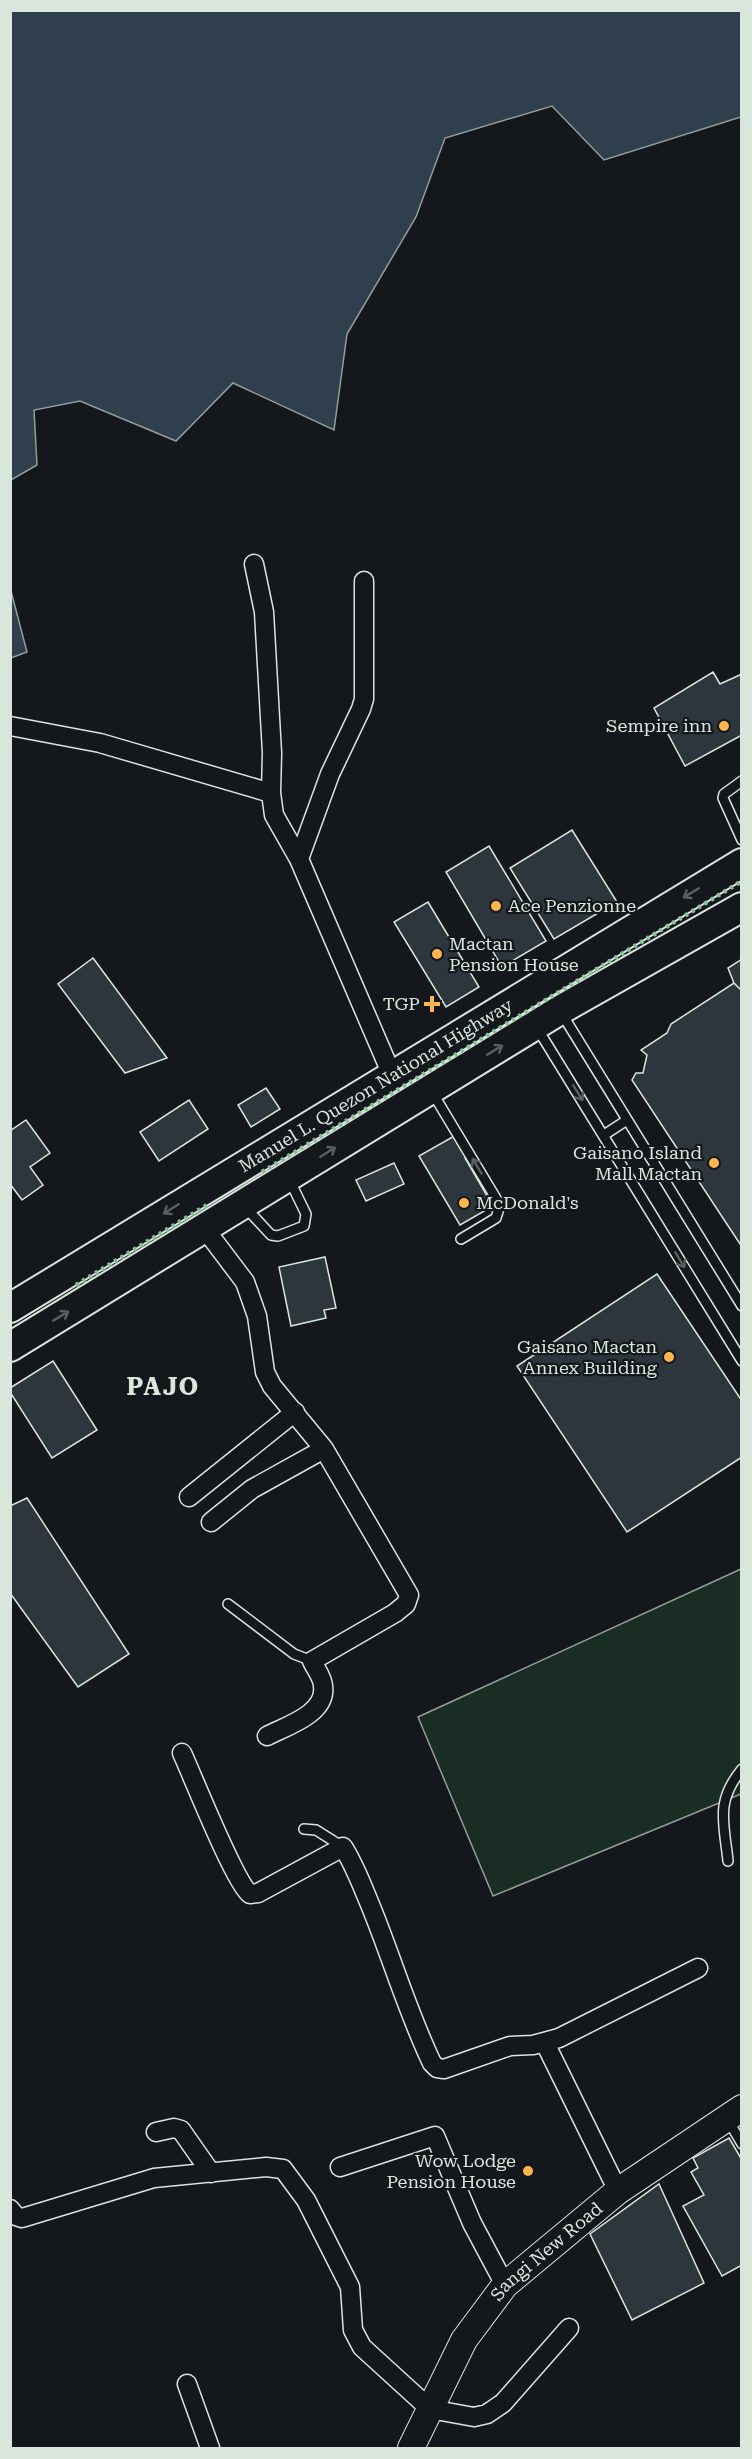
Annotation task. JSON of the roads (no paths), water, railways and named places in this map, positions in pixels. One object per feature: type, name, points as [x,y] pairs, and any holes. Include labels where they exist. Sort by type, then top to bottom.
[{"type":"main road","name":"Manuel L. Quezon National Highway","points":[[10,1308],[741,863]]},
{"type":"main road","name":"Manuel L. Quezon National Highway","points":[[10,1347],[560,1010],[741,907]]},
{"type":"main road","points":[[221,1178],[243,1205]]},
{"type":"street","points":[[254,564],[264,612],[272,753],[271,793],[274,815],[299,859],[392,1075]]},
{"type":"street","points":[[299,859],[330,774],[361,710],[364,699],[364,581]]},
{"type":"street","points":[[10,726],[100,743],[271,793]]},
{"type":"street","points":[[205,1229],[245,1282],[256,1316],[265,1372],[272,1386],[324,1449],[409,1595],[406,1604],[395,1613],[312,1661],[324,1685],[322,1699],[315,1710],[267,1736]]},
{"type":"street","points":[[189,1497],[295,1412]]},
{"type":"street","points":[[210,1522],[252,1489],[324,1449]]},
{"type":"street","points":[[182,1753],[243,1887],[250,1894],[258,1893],[343,1848],[352,1861],[382,1933],[410,2012],[432,2063],[437,2068],[444,2069],[510,2046],[545,2043],[698,1968]]},
{"type":"street","points":[[545,2043],[618,2191]]},
{"type":"street","name":"Sangi New Road","points":[[411,2448],[464,2340],[505,2285],[618,2191],[734,2113]]},
{"type":"street","points":[[156,2132],[174,2128],[181,2130],[211,2173]]},
{"type":"street","points":[[340,2167],[435,2136],[472,2223],[505,2285]]},
{"type":"street","points":[[10,2209],[21,2218],[154,2178],[278,2167],[286,2171],[306,2200],[350,2287],[353,2330],[356,2339],[430,2409],[474,2417],[487,2414],[503,2403],[569,2328]]},
{"type":"street","points":[[187,2384],[210,2448]]},
{"type":"lane","points":[[741,781],[724,794],[723,798],[741,840]]},
{"type":"lane","points":[[560,1010],[741,1306]]},
{"type":"lane","points":[[536,1026],[741,1360]]},
{"type":"lane","points":[[430,1089],[500,1204],[496,1218],[461,1239]]},
{"type":"lane","points":[[604,1135],[627,1120]]},
{"type":"lane","points":[[243,1205],[271,1235],[278,1236],[304,1226],[306,1214],[288,1177]]},
{"type":"lane","points":[[228,1604],[294,1654],[312,1661]]},
{"type":"lane","points":[[729,1861],[722,1805],[730,1782],[741,1769]]},
{"type":"lane","points":[[304,1828],[316,1830],[343,1848]]},
{"type":"lane","points":[[734,2113],[741,2144]]},
{"type":"water","points":[[11,10],[741,11],[741,117],[604,160],[552,106],[445,138],[416,217],[347,334],[334,430],[233,383],[176,441],[80,401],[34,410],[37,465],[11,480]]},
{"type":"water","points":[[11,591],[27,652],[10,658]]},
{"type":"place","name":"Sempire inn","points":[[724,726]]},
{"type":"place","name":"Ace Penzionne","points":[[496,906]]},
{"type":"place","name":"Mactan Pension House","points":[[437,954]]},
{"type":"place","name":"TGP","points":[[432,1004]]},
{"type":"place","name":"Gaisano Island Mall Mactan","points":[[714,1163]]},
{"type":"place","name":"McDonald's","points":[[464,1203]]},
{"type":"place","name":"Gaisano Mactan Annex Building","points":[[669,1357]]},
{"type":"place","name":"Wow Lodge Pension House","points":[[528,2171]]},
{"type":"district","name":"PAJO","points":[[163,1387]]}]
